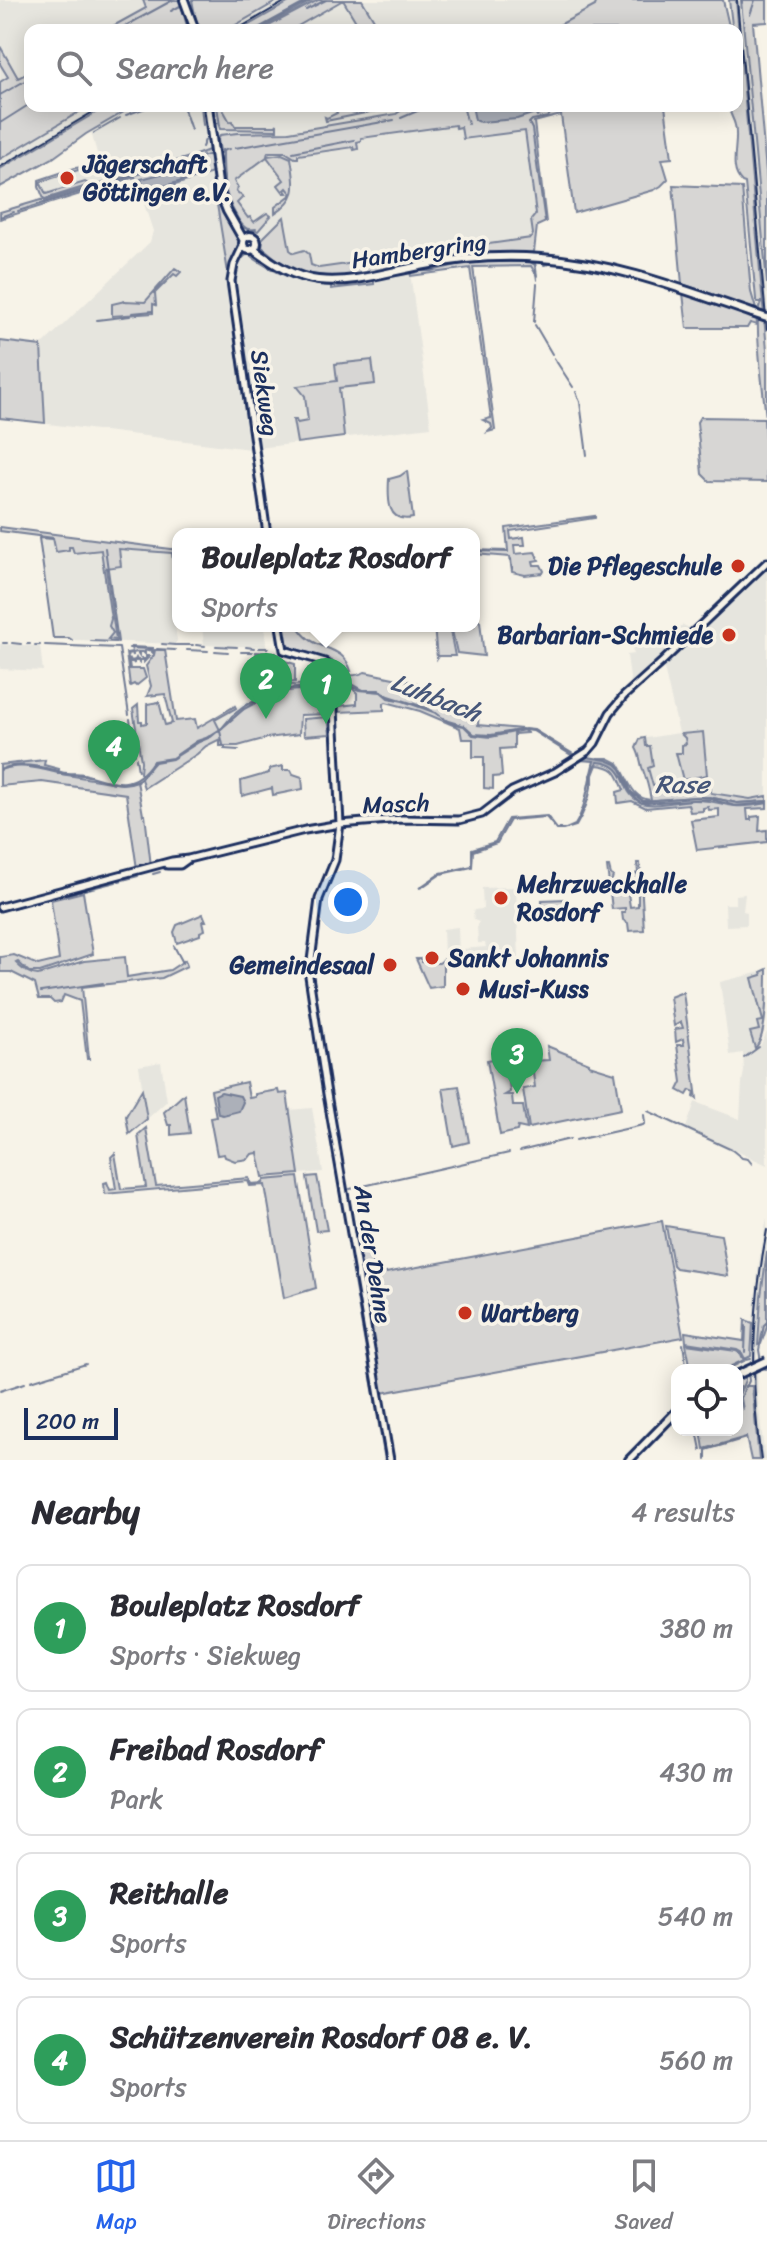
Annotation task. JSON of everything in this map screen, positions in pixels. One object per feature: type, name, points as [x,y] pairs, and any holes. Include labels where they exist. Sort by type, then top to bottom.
[{"type":"main road","points":[[184,0],[193,24]]},
{"type":"main road","points":[[209,112],[219,191],[227,211],[248,244]]},
{"type":"main road","name":"Hambergring","points":[[248,244],[280,268],[299,275],[335,281],[471,259],[559,259],[631,273],[767,318]]},
{"type":"main road","points":[[743,1372],[767,1361]]},
{"type":"main road","points":[[629,1460],[671,1417]]},
{"type":"street","name":"Siekweg","points":[[248,244],[237,257],[231,284],[266,528]]},
{"type":"street","name":"Masch","points":[[0,907],[172,861],[301,831],[340,824],[402,819],[453,820],[482,814],[512,791],[541,779],[582,755],[595,743],[607,717],[624,696],[767,562]]},
{"type":"street","points":[[281,632],[284,650],[328,664],[332,669],[340,824]]},
{"type":"street","name":"An der Dehne","points":[[340,824],[335,860],[320,894],[309,974],[390,1460]]},
{"type":"shaded area","points":[[0,0],[162,0],[117,24],[24,24],[24,75],[0,88]]},
{"type":"shaded area","points":[[143,0],[180,0],[186,24],[117,24],[146,8]]},
{"type":"shaded area","points":[[192,0],[279,0],[237,24],[197,24]]},
{"type":"shaded area","points":[[279,0],[293,0],[251,24],[237,24]]},
{"type":"shaded area","points":[[293,0],[313,0],[268,24],[251,24]]},
{"type":"shaded area","points":[[318,0],[601,0],[603,3],[566,24],[272,24]]},
{"type":"shaded area","points":[[318,0],[343,0],[301,24],[272,24]]},
{"type":"shaded area","points":[[343,0],[362,0],[376,24],[357,24]]},
{"type":"shaded area","points":[[597,0],[723,0],[729,24],[561,24],[595,6]]},
{"type":"shaded area","points":[[729,0],[736,0],[738,24],[732,24]]},
{"type":"shaded area","points":[[736,0],[741,0],[767,284],[767,350],[743,79],[743,24],[738,24]]},
{"type":"shaded area","points":[[741,0],[767,0],[767,22],[753,23],[767,183],[767,284]]},
{"type":"shaded area","points":[[0,46],[18,78],[24,75],[24,112],[79,112],[0,159],[0,82],[8,77],[0,64]]},
{"type":"shaded area","points":[[743,79],[767,350],[767,427],[758,341],[761,302],[756,299],[745,183],[735,170],[735,125],[730,112],[743,112]]},
{"type":"shaded area","points":[[79,112],[97,112],[0,169],[0,159]]},
{"type":"shaded area","points":[[97,112],[124,112],[53,158],[0,187],[0,169]]},
{"type":"shaded area","points":[[124,112],[399,112],[394,116],[218,145],[209,151],[45,201],[39,182],[100,164],[91,132]]},
{"type":"shaded area","points":[[213,112],[224,112],[235,126],[277,124],[277,130],[220,129],[218,123],[214,123]]},
{"type":"shaded area","points":[[370,112],[326,121],[325,117],[337,113]]},
{"type":"shaded area","points":[[473,112],[544,112],[517,119],[475,120]]},
{"type":"shaded area","points":[[666,112],[672,158],[662,159],[668,179],[654,190],[574,213],[561,115],[534,122],[546,222],[537,226],[534,252],[460,257],[351,276],[327,276],[304,273],[282,263],[262,247],[262,239],[284,217],[290,250],[294,253],[304,250],[309,254],[311,265],[319,268],[531,238],[531,220],[536,214],[525,131],[463,139],[461,127],[456,128],[455,125],[361,138],[357,142],[358,149],[354,150],[353,147],[298,155],[298,158],[285,152],[268,152],[267,156],[282,154],[291,158],[294,190],[289,201],[275,213],[275,207],[292,194],[287,188],[287,193],[284,193],[278,185],[284,180],[267,157],[234,181],[238,188],[236,191],[243,197],[237,203],[248,218],[254,222],[267,213],[271,216],[258,231],[244,228],[232,209],[226,191],[223,151],[220,151],[218,140],[220,135],[289,132],[396,114]]},
{"type":"shaded area","points":[[545,120],[533,125],[544,223],[537,226],[534,252],[466,256],[365,273],[320,275],[263,245],[263,237],[257,230],[246,230],[230,205],[223,184],[223,151],[396,121]]},
{"type":"shaded area","points":[[211,149],[224,212],[240,240],[240,248],[228,273],[212,173],[141,196],[135,177],[0,219],[0,212],[44,199],[39,180],[75,168],[91,166],[40,182],[46,194],[85,182],[90,185],[45,201]]},
{"type":"shaded area","points":[[210,154],[229,286],[235,287],[236,268],[249,254],[263,265],[302,282],[373,280],[410,272],[431,427],[250,449],[0,418],[0,340],[42,345],[150,242],[153,231],[135,177]]},
{"type":"shaded area","points":[[198,165],[199,176],[144,192],[141,179]]},
{"type":"shaded area","points":[[673,185],[742,188],[757,325],[750,323],[747,328],[687,328],[683,293],[719,307],[721,297],[682,284]]},
{"type":"shaded area","points":[[248,252],[253,252],[279,269],[329,282],[473,260],[535,262],[537,276],[531,266],[473,267],[495,430],[488,432],[491,424],[483,420],[491,418],[470,268],[411,276],[410,272],[374,280],[374,284],[331,289],[331,286],[287,276],[248,254],[238,265],[234,288],[235,267]]},
{"type":"shaded area","points":[[175,268],[181,272],[177,276],[174,274],[155,293],[153,313],[112,316],[112,304],[145,302]]},
{"type":"shaded area","points":[[0,341],[41,346],[45,423],[0,418]]},
{"type":"shaded area","points":[[372,360],[375,384],[339,388],[344,437],[297,443],[293,420],[297,423],[308,421],[305,396],[297,386],[337,381],[335,364]]},
{"type":"shaded area","points":[[700,417],[764,418],[767,482],[709,481],[702,474],[697,422]]},
{"type":"shaded area","points":[[407,471],[413,518],[404,519],[390,508],[389,479]]},
{"type":"shaded area","points":[[595,516],[510,531],[511,539],[524,537],[525,545],[514,545],[515,554],[535,552],[539,560],[533,561],[534,565],[541,565],[543,573],[525,575],[512,572],[510,557],[480,554],[480,550],[508,551],[506,528]]},
{"type":"shaded area","points":[[0,527],[172,549],[172,553],[119,549],[121,566],[106,568],[116,640],[108,639],[113,633],[109,626],[111,619],[101,550],[74,553],[69,547],[69,550],[56,552],[53,538],[0,531]]},
{"type":"shaded area","points":[[38,536],[172,551],[172,632],[176,632],[175,644],[53,639]]},
{"type":"shaded area","points":[[767,566],[767,796],[750,799],[711,793],[651,798],[647,774],[642,768],[641,755],[636,746],[640,739],[679,733],[662,660],[631,686],[627,655],[634,654],[628,638],[639,642],[644,634],[674,647],[681,640],[670,635],[683,625],[696,631]]},
{"type":"shaded area","points":[[480,621],[484,656],[457,653],[452,632],[480,632]]},
{"type":"shaded area","points":[[203,632],[265,632],[266,647],[204,645]]},
{"type":"shaded area","points":[[282,632],[302,632],[311,641],[341,655],[351,671],[338,672],[327,661],[287,648]]},
{"type":"shaded area","points":[[435,632],[450,632],[455,656],[437,658]]},
{"type":"shaded area","points":[[0,644],[40,646],[43,671],[0,669]]},
{"type":"shaded area","points":[[131,647],[153,648],[153,653],[150,650],[145,654],[127,654],[129,661],[140,660],[140,663],[129,662],[130,669],[143,669],[146,678],[136,686],[130,686],[126,653],[132,652]]},
{"type":"shaded area","points":[[155,650],[165,650],[176,721],[195,719],[197,728],[235,706],[215,720],[220,730],[247,706],[275,695],[274,691],[286,685],[331,684],[330,714],[300,715],[299,734],[238,746],[220,746],[220,739],[144,788],[133,709],[138,705],[139,721],[147,723],[147,704],[159,702],[165,725],[172,723],[165,694],[147,696],[151,686],[146,666]]},
{"type":"shaded area","points":[[256,652],[276,653],[278,659],[295,664],[295,682],[273,683],[258,691]]},
{"type":"shaded area","points":[[365,672],[417,683],[450,701],[477,709],[478,725],[522,729],[527,733],[514,734],[514,748],[500,749],[502,776],[493,777],[493,789],[484,788],[484,757],[473,757],[473,739],[462,739],[460,728],[420,711],[386,702],[384,710],[338,712],[339,706],[357,704],[357,693],[352,688],[335,689],[338,681],[334,680]]},
{"type":"shaded area","points":[[340,684],[352,684],[363,690],[379,690],[434,712],[388,698],[381,692],[359,690],[350,686],[287,691],[244,709],[223,727],[246,705],[286,689]]},
{"type":"shaded area","points":[[273,685],[275,694],[246,705],[220,730],[215,720]]},
{"type":"shaded area","points":[[440,716],[465,726],[474,734],[534,730],[575,755],[607,760],[621,769],[631,792],[643,801],[709,797],[737,803],[767,803],[735,806],[710,799],[642,803],[635,798],[630,791],[619,772],[615,767],[598,762],[593,771],[587,802],[576,826],[557,830],[546,817],[510,820],[497,843],[473,851],[472,867],[441,874],[419,888],[441,873],[472,866],[472,849],[495,842],[508,819],[547,816],[557,829],[575,825],[585,801],[594,761],[579,760],[533,731],[491,737],[473,735],[464,726],[449,723]]},
{"type":"shaded area","points":[[328,717],[330,734],[304,736],[303,719]]},
{"type":"shaded area","points":[[221,729],[172,759],[155,762],[140,778],[131,783],[111,781],[131,781],[139,777],[153,761],[172,758]]},
{"type":"shaded area","points":[[703,732],[707,775],[683,780],[676,753],[682,753],[682,745],[686,744],[681,734]]},
{"type":"shaded area","points":[[645,738],[646,746],[650,746],[653,766],[648,768],[653,786],[660,785],[662,790],[707,780],[711,793],[750,799],[767,796],[767,801],[737,803],[695,797],[643,801],[631,792],[616,764],[597,758],[608,758],[618,763],[634,791],[651,800],[636,748],[640,739]]},
{"type":"shaded area","points":[[45,760],[44,765],[59,769],[58,774],[122,784],[137,781],[151,866],[137,869],[126,794],[42,782],[0,786],[0,765]]},
{"type":"shaded area","points":[[598,761],[616,767],[633,797],[645,804],[691,800],[739,806],[767,803],[767,808],[747,809],[748,820],[760,816],[759,831],[767,830],[767,842],[697,850],[691,820],[719,817],[719,809],[709,810],[708,807],[703,811],[690,812],[688,804],[646,808],[632,801],[618,803],[617,792],[624,790],[612,770],[597,765],[593,783],[590,784],[590,775]]},
{"type":"shaded area","points":[[27,765],[90,776],[62,774],[31,767],[0,770],[6,767]]},
{"type":"shaded area","points":[[283,766],[283,770],[291,770],[302,777],[303,789],[273,795],[272,788],[242,796],[241,781]]},
{"type":"shaded area","points":[[637,863],[640,863],[644,930],[629,931],[628,923],[623,920],[625,908],[612,909],[607,867],[613,876],[613,895],[628,893],[630,907],[638,906],[638,885],[631,885],[629,878],[638,873]]},
{"type":"shaded area","points":[[516,887],[519,958],[464,963],[463,949],[486,947],[485,943],[478,943],[479,922],[474,920],[473,913],[474,910],[483,909],[482,888]]},
{"type":"shaded area","points":[[83,892],[93,954],[40,972],[29,972],[16,963],[23,970],[31,974],[38,975],[84,961],[125,957],[127,977],[170,970],[185,960],[187,966],[162,978],[82,987],[89,1059],[80,1001],[64,995],[61,1002],[39,999],[35,984],[11,972],[0,972],[0,957],[14,955],[38,965],[59,960],[51,900]]},
{"type":"shaded area","points":[[745,894],[743,911],[747,912],[747,925],[726,926],[725,904],[735,904],[735,895]]},
{"type":"shaded area","points":[[567,899],[569,918],[543,919],[542,900]]},
{"type":"shaded area","points":[[203,914],[205,930],[200,935],[177,943],[174,932],[177,925]]},
{"type":"shaded area","points":[[458,927],[459,956],[444,956],[443,929]]},
{"type":"shaded area","points":[[416,959],[439,963],[443,960],[443,986],[429,988]]},
{"type":"shaded area","points":[[767,969],[764,1024],[755,1048],[750,1032],[759,1030],[757,1022],[763,1021],[752,978],[762,975],[761,972]]},
{"type":"shaded area","points":[[761,972],[762,975],[752,978],[763,1021],[759,1030],[750,1033],[755,1048],[760,1046],[767,1032],[767,1165],[686,1128],[695,1102],[740,1119],[743,1053],[730,1055],[720,982]]},
{"type":"shaded area","points":[[683,992],[697,1099],[695,1092],[690,1090],[687,1095],[678,1090],[682,1082],[677,1045],[684,1045],[683,1039],[676,1042],[675,1029],[683,1028],[681,1022],[674,1026],[670,997]]},
{"type":"shaded area","points":[[547,1046],[615,1073],[621,1109],[529,1128],[523,1089],[535,1087],[531,1061],[549,1060]]},
{"type":"shaded area","points":[[498,1058],[501,1072],[508,1071],[510,1092],[505,1095],[512,1095],[513,1106],[523,1106],[527,1129],[518,1127],[517,1131],[500,1135],[487,1060]]},
{"type":"shaded area","points":[[161,1062],[167,1101],[147,1119],[139,1066]]},
{"type":"shaded area","points":[[246,1082],[249,1098],[278,1090],[279,1094],[287,1093],[299,1174],[263,1177],[258,1153],[235,1161],[224,1154],[217,1155],[210,1118],[216,1117],[211,1090]]},
{"type":"shaded area","points":[[459,1086],[469,1142],[453,1146],[443,1088]]},
{"type":"shaded area","points":[[142,1089],[147,1119],[129,1134],[126,1116]]},
{"type":"shaded area","points":[[221,1092],[240,1096],[243,1102],[239,1111],[218,1114],[215,1095]]},
{"type":"shaded area","points":[[184,1094],[190,1133],[171,1135],[171,1125],[168,1125],[164,1112]]},
{"type":"shaded area","points":[[312,1108],[323,1172],[299,1174],[289,1110]]},
{"type":"shaded area","points":[[146,1128],[156,1186],[249,1178],[251,1184],[298,1177],[316,1288],[284,1298],[265,1185],[250,1186],[248,1181],[105,1194],[104,1183],[107,1182],[110,1190],[116,1189],[111,1157],[115,1153],[121,1189],[146,1187],[138,1135]]},
{"type":"shaded area","points":[[317,1176],[327,1230],[316,1231],[307,1177]]},
{"type":"shaded area","points":[[767,1218],[767,1252],[757,1356],[758,1401],[765,1460],[759,1460],[751,1378],[752,1332]]},
{"type":"shaded area","points":[[662,1221],[683,1337],[381,1393],[352,1230],[358,1227],[368,1242],[375,1275]]},
{"type":"shaded area","points":[[666,1226],[721,1235],[728,1276],[676,1268]]},
{"type":"shaded area","points":[[767,1252],[767,1327],[758,1345],[761,1296]]},
{"type":"shaded area","points":[[745,1320],[753,1323],[751,1356],[745,1359],[737,1350],[686,1342],[685,1332],[744,1341]]},
{"type":"shaded area","points":[[686,1344],[736,1351],[744,1361],[738,1364],[690,1364]]},
{"type":"shaded area","points":[[745,1386],[752,1386],[759,1460],[751,1460],[746,1437],[704,1449],[702,1436],[743,1436],[743,1392]]},
{"type":"waterway","points":[[129,24],[173,0]]},
{"type":"waterway","points":[[266,24],[310,0]]},
{"type":"waterway","points":[[306,10],[326,0]]},
{"type":"waterway","points":[[750,15],[755,0]]},
{"type":"waterway","points":[[171,11],[182,5],[187,24]]},
{"type":"waterway","points":[[0,95],[24,81]]},
{"type":"waterway","points":[[0,123],[24,108]]},
{"type":"waterway","points":[[126,115],[134,112]]},
{"type":"waterway","points":[[185,112],[191,130]]},
{"type":"waterway","points":[[202,112],[203,125]]},
{"type":"waterway","points":[[218,112],[220,126]]},
{"type":"waterway","points":[[401,118],[415,112]]},
{"type":"waterway","points":[[465,112],[468,124]]},
{"type":"waterway","points":[[545,222],[529,123],[548,117],[551,112]]},
{"type":"waterway","points":[[94,133],[120,118]]},
{"type":"waterway","points":[[235,148],[394,120]]},
{"type":"waterway","points":[[202,147],[205,140]]},
{"type":"waterway","points":[[293,152],[354,140]]},
{"type":"waterway","points":[[157,169],[229,149]]},
{"type":"waterway","points":[[222,150],[229,204],[239,222],[248,230],[256,229]]},
{"type":"waterway","points":[[104,167],[108,173],[118,169],[119,165]]},
{"type":"waterway","points":[[18,211],[152,170]]},
{"type":"waterway","points":[[0,217],[14,212]]},
{"type":"waterway","points":[[228,272],[240,240]]},
{"type":"waterway","points":[[263,242],[262,247],[295,270]]},
{"type":"waterway","points":[[523,253],[533,253]]},
{"type":"waterway","points":[[410,271],[431,271],[469,262]]},
{"type":"waterway","points":[[474,262],[530,262],[535,265],[537,280]]},
{"type":"waterway","points":[[544,265],[555,263],[591,268]]},
{"type":"waterway","points":[[647,281],[680,293]]},
{"type":"waterway","points":[[534,322],[537,284]]},
{"type":"waterway","points":[[132,313],[153,311]]},
{"type":"waterway","points":[[97,320],[130,316]]},
{"type":"waterway","points":[[535,325],[552,354]]},
{"type":"waterway","points":[[554,358],[573,387]]},
{"type":"waterway","points":[[576,392],[587,455]]},
{"type":"waterway","points":[[253,457],[262,528]]},
{"type":"waterway","points":[[53,539],[39,538],[53,638],[72,640]]},
{"type":"waterway","points":[[105,548],[118,642]]},
{"type":"waterway","points":[[480,551],[508,552]]},
{"type":"waterway","points":[[511,559],[512,569]]},
{"type":"waterway","points":[[279,638],[280,644]]},
{"type":"waterway","points":[[91,641],[116,642]]},
{"type":"waterway","points":[[285,642],[295,651]]},
{"type":"waterway","points":[[12,643],[21,644]]},
{"type":"waterway","points":[[162,644],[175,645]]},
{"type":"waterway","points":[[35,645],[40,645]]},
{"type":"waterway","points":[[45,645],[119,648],[129,715]]},
{"type":"waterway","points":[[176,645],[193,645]]},
{"type":"waterway","points":[[196,645],[205,646]]},
{"type":"waterway","points":[[216,646],[237,647]]},
{"type":"waterway","points":[[246,647],[254,648]]},
{"type":"waterway","points":[[129,648],[151,649]]},
{"type":"waterway","points":[[259,648],[268,648]]},
{"type":"waterway","points":[[157,649],[175,650]]},
{"type":"waterway","points":[[187,650],[208,651]]},
{"type":"waterway","points":[[215,651],[228,652]]},
{"type":"waterway","points":[[241,652],[252,652]]},
{"type":"waterway","points":[[258,653],[275,653]]},
{"type":"waterway","points":[[280,654],[325,666]]},
{"type":"waterway","points":[[305,654],[333,661]]},
{"type":"waterway","points":[[130,719],[135,754]]},
{"type":"waterway","points":[[220,731],[223,745]]},
{"type":"waterway","points":[[224,749],[239,750]]},
{"type":"waterway","points":[[136,758],[138,771]]},
{"type":"waterway","name":"Luhbach","points":[[102,780],[131,781]]},
{"type":"waterway","points":[[153,874],[160,872]]},
{"type":"waterway","points":[[119,881],[138,876]]},
{"type":"waterway","points":[[84,890],[116,882]]},
{"type":"waterway","points":[[67,895],[76,892]]},
{"type":"waterway","points":[[27,904],[61,896]]},
{"type":"waterway","points":[[9,909],[23,905]]},
{"type":"waterway","points":[[0,911],[5,910]]},
{"type":"waterway","points":[[174,946],[183,963]]},
{"type":"waterway","points":[[41,992],[103,983]]},
{"type":"waterway","points":[[744,1058],[759,1047]]},
{"type":"waterway","points":[[648,1111],[732,1150],[752,1164]]},
{"type":"waterway","points":[[576,1140],[643,1125],[644,1115]]},
{"type":"waterway","points":[[520,1151],[570,1139]]},
{"type":"waterway","points":[[350,1189],[509,1153]]},
{"type":"waterway","points":[[347,1193],[352,1223]]},
{"type":"waterway","points":[[353,1230],[356,1247]]},
{"type":"waterway","points":[[354,1281],[374,1395]]},
{"type":"waterway","points":[[767,1322],[759,1350],[762,1368],[767,1369]]},
{"type":"waterway","points":[[745,1352],[746,1326]]},
{"type":"waterway","points":[[683,1344],[686,1364]]},
{"type":"waterway","points":[[746,1360],[751,1359]]},
{"type":"waterway","points":[[736,1364],[742,1361]]},
{"type":"waterway","points":[[31,1381],[86,1364]]},
{"type":"waterway","points":[[746,1387],[748,1372]]},
{"type":"waterway","points":[[0,1391],[25,1383]]},
{"type":"waterway","points":[[375,1401],[385,1460]]},
{"type":"waterway","points":[[653,1431],[671,1412]]},
{"type":"waterway","points":[[635,1460],[671,1423]]},
{"type":"waterway","points":[[698,1436],[701,1450]]},
{"type":"waterway","points":[[706,1460],[706,1450],[746,1438]]},
{"type":"railway","points":[[246,24],[288,0]]},
{"type":"railway","points":[[737,0],[739,24]]},
{"type":"railway","points":[[743,66],[767,329]]},
{"type":"railway","points":[[0,167],[93,112]]},
{"type":"railway","points":[[761,1460],[755,1402],[754,1345],[758,1288],[767,1230]]},
{"type":"place","name":"Jägerschaft Göttingen e.V.","points":[[67,178]]},
{"type":"place","name":"Die Pflegeschule","points":[[738,566]]},
{"type":"place","name":"Barbarian-Schmiede","points":[[729,635]]},
{"type":"place","name":"Freibad Rosdorf","points":[[266,719]]},
{"type":"place","name":"Bouleplatz Rosdorf","points":[[326,724]]},
{"type":"place","name":"Schützenverein Rosdorf 08 e. V.","points":[[114,786]]},
{"type":"place","name":"Mehrzweckhalle Rosdorf","points":[[501,898]]},
{"type":"place","name":"Sankt Johannis","points":[[432,958]]},
{"type":"place","name":"Gemeindesaal","points":[[390,965]]},
{"type":"place","name":"Musi-Kuss","points":[[463,989]]},
{"type":"place","name":"Reithalle","points":[[517,1094]]},
{"type":"place","name":"Wartberg","points":[[465,1313]]},
{"type":"water label","name":"Rase","points":[[682,784]]}]
